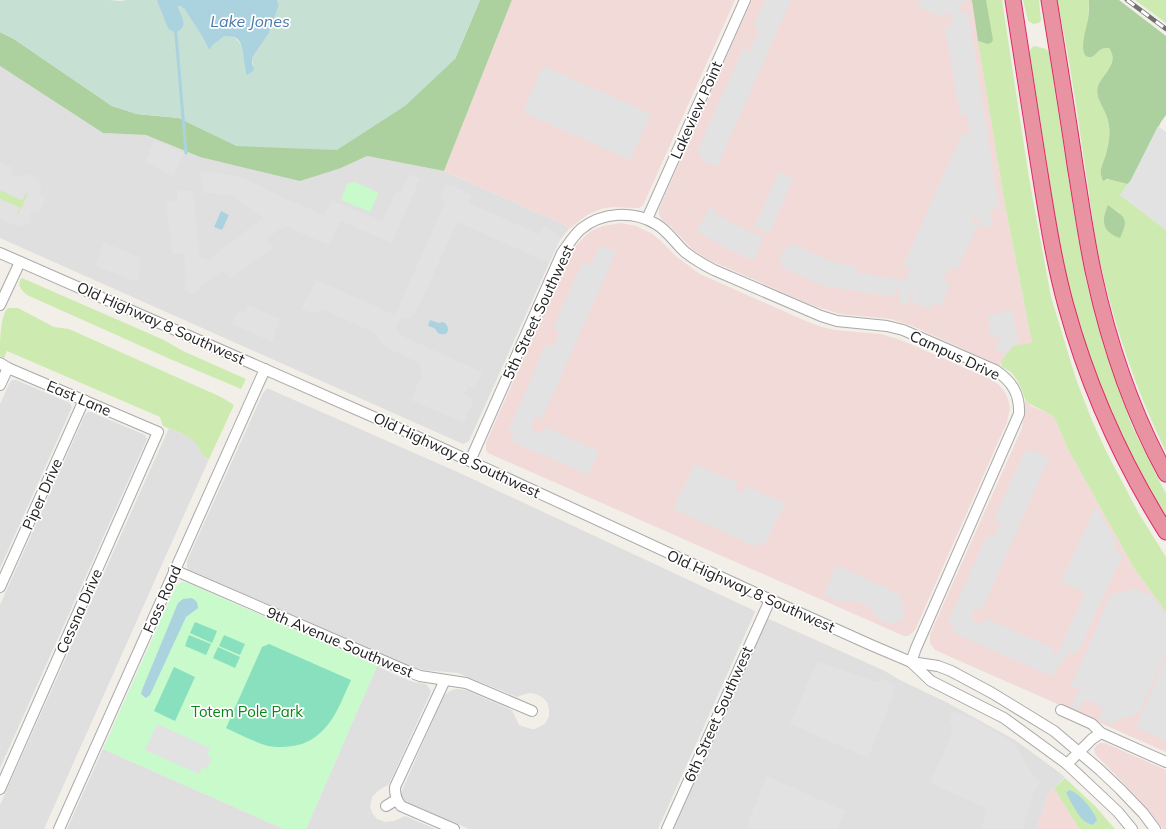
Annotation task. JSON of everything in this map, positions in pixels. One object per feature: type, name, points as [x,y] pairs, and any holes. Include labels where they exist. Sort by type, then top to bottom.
[{"type":"highway","points":[[1012,0],[1048,225],[1056,268],[1066,307],[1080,352],[1111,431],[1130,470],[1166,532]]},
{"type":"highway","points":[[1049,0],[1085,226],[1103,313],[1131,397],[1145,431],[1166,474]]},
{"type":"street","name":"Lakeview Point","points":[[647,220],[745,0]]},
{"type":"street","name":"5th Street Southwest","points":[[470,461],[562,254],[569,244],[582,229],[600,219],[623,214],[636,216],[647,220]]},
{"type":"street","name":"Campus Drive","points":[[647,220],[657,224],[665,230],[686,252],[699,262],[714,270],[821,316],[838,321],[887,326],[913,334],[994,370],[1003,375],[1015,390],[1018,399],[1019,414],[911,662]]},
{"type":"street","name":"Old Highway 8 Southwest","points":[[0,253],[470,461],[770,600],[911,662],[938,666],[992,693],[1054,731],[1080,752],[1120,789],[1143,813],[1155,829]]},
{"type":"street","points":[[0,305],[20,262]]},
{"type":"street","points":[[0,385],[4,366]]},
{"type":"street","name":"East Lane","points":[[4,366],[158,432]]},
{"type":"street","name":"Foss Road","points":[[59,829],[265,369]]},
{"type":"street","name":"Piper Drive","points":[[0,587],[84,400]]},
{"type":"street","name":"Cessna Drive","points":[[0,789],[158,432]]},
{"type":"street","name":"9th Avenue Southwest","points":[[174,570],[407,671],[420,676],[466,683],[532,712]]},
{"type":"street","name":"6th Street Southwest","points":[[667,829],[770,600]]},
{"type":"street","name":"Old Highway 8 Southwest","points":[[911,662],[931,681],[1004,718],[1067,764],[1118,812],[1132,829]]},
{"type":"street","points":[[445,680],[395,787],[396,800],[401,806],[454,829]]},
{"type":"street","points":[[1061,710],[1092,724],[1101,733],[1166,762]]},
{"type":"street","points":[[1067,764],[1092,739],[1101,733]]},
{"type":"street","points":[[386,806],[396,800]]},
{"type":"shaded area","points":[[512,0],[735,0],[645,201],[639,208],[612,207],[601,209],[587,215],[569,229],[563,224],[444,171]]},
{"type":"shaded area","points":[[752,0],[972,1],[1004,200],[1032,343],[1000,364],[1002,367],[912,326],[891,319],[840,314],[814,306],[709,260],[693,250],[670,226],[662,220],[659,215],[661,204]]},
{"type":"shaded area","points":[[765,0],[791,0],[717,167],[701,160],[702,155],[697,152],[743,48],[750,51],[759,32],[757,28],[753,26]]},
{"type":"shaded area","points":[[919,0],[966,0],[960,5],[959,8],[961,13],[968,11],[999,207],[990,211],[992,226],[980,228],[978,219],[976,217],[972,218],[971,222],[978,225],[957,270],[949,268],[944,278],[945,282],[950,284],[941,306],[933,303],[929,309],[911,301],[913,296],[912,294],[910,296],[909,305],[900,303],[899,289],[895,289],[893,297],[824,286],[779,266],[782,261],[780,258],[783,250],[786,250],[790,243],[833,262],[857,266],[856,272],[858,273],[904,280],[906,279],[910,269],[903,266],[962,133],[968,135],[970,132],[967,115],[960,115],[945,27],[951,26],[952,24],[951,14],[949,12],[947,13],[944,18],[917,6]]},
{"type":"shaded area","points":[[0,66],[103,133],[146,135],[200,157],[341,168],[367,156],[444,171],[563,224],[569,229],[559,241],[469,441],[463,444],[0,238]]},
{"type":"shaded area","points":[[543,66],[651,114],[630,160],[523,112]]},
{"type":"shaded area","points":[[1158,126],[1166,132],[1166,230],[1120,195],[1131,180]]},
{"type":"shaded area","points":[[154,140],[184,153],[173,176],[145,162]]},
{"type":"shaded area","points":[[0,162],[14,168],[11,175],[17,177],[29,175],[36,178],[41,187],[40,194],[46,197],[39,214],[33,211],[30,215],[31,222],[19,227],[0,219],[0,199],[20,208],[17,214],[18,215],[28,194],[25,194],[22,200],[0,190]]},
{"type":"shaded area","points":[[200,171],[235,175],[244,178],[282,197],[324,215],[331,200],[382,221],[397,190],[401,192],[409,174],[420,179],[392,243],[340,221],[329,245],[285,226],[267,238],[273,248],[230,279],[222,271],[203,285],[194,295],[184,289],[186,279],[184,254],[172,254],[166,202],[177,200],[177,191],[193,190],[200,257],[208,260],[263,218],[230,195],[203,193]]},
{"type":"shaded area","points":[[779,172],[793,179],[769,234],[754,227]]},
{"type":"shaded area","points":[[445,186],[453,186],[472,195],[469,203],[539,234],[543,226],[561,238],[549,263],[457,222],[417,310],[410,318],[399,321],[396,328],[400,335],[482,372],[475,388],[469,386],[465,393],[474,399],[464,423],[411,400],[422,375],[419,363],[383,346],[375,333],[326,311],[321,310],[312,314],[301,308],[317,280],[395,315],[445,202],[440,199]]},
{"type":"shaded area","points":[[710,207],[719,213],[715,220],[721,216],[732,223],[764,238],[754,261],[718,244],[697,230]]},
{"type":"shaded area","points":[[621,223],[636,226],[651,233],[677,257],[700,274],[806,321],[835,330],[881,334],[901,340],[990,379],[998,384],[1005,392],[1010,408],[1007,422],[915,630],[911,634],[904,636],[488,453],[486,450],[486,443],[571,251],[586,235],[593,230],[603,226]]},
{"type":"shaded area","points":[[104,242],[141,258],[137,282],[95,266]]},
{"type":"shaded area","points":[[600,245],[616,252],[543,417],[542,419],[535,417],[531,426],[532,429],[539,433],[542,433],[545,427],[599,451],[588,475],[511,441],[513,434],[508,431],[546,344],[552,347],[554,346],[559,331],[553,328],[583,261],[591,264]]},
{"type":"shaded area","points":[[248,305],[280,319],[272,342],[232,324],[238,310],[245,312]]},
{"type":"shaded area","points":[[1012,310],[1019,344],[1012,345],[1005,355],[995,349],[1000,338],[998,336],[991,338],[988,316]]},
{"type":"shaded area","points":[[12,380],[16,380],[70,403],[72,407],[0,568],[0,404]]},
{"type":"shaded area","points":[[267,388],[462,474],[755,612],[658,829],[469,829],[404,801],[401,796],[403,788],[442,700],[450,691],[456,689],[466,690],[512,710],[519,725],[531,729],[535,729],[545,724],[549,716],[547,702],[542,697],[531,693],[517,697],[458,673],[424,670],[411,667],[187,568],[187,561],[263,393]]},
{"type":"shaded area","points":[[1025,399],[1031,406],[1054,417],[1069,451],[1134,568],[1166,612],[1166,752],[935,650],[930,643],[930,635],[932,630],[1022,428]]},
{"type":"shaded area","points":[[88,412],[145,435],[147,439],[0,768],[0,605],[85,415]]},
{"type":"shaded area","points":[[169,428],[194,439],[201,449],[202,455],[209,459],[44,829],[0,829],[0,805]]},
{"type":"shaded area","points":[[1025,450],[1030,452],[1033,450],[1049,458],[982,610],[975,608],[971,620],[982,625],[985,618],[1055,649],[1052,656],[1053,657],[1060,649],[1084,594],[1084,592],[1061,582],[1096,506],[1116,542],[1116,550],[1123,554],[1077,654],[1070,652],[1057,668],[1053,677],[952,632],[954,626],[948,622],[987,535],[994,537],[1000,523],[994,519]]},
{"type":"shaded area","points":[[695,464],[738,483],[735,489],[740,493],[746,486],[786,504],[776,520],[763,548],[761,542],[757,547],[673,509]]},
{"type":"shaded area","points":[[836,565],[901,595],[905,619],[890,624],[874,617],[874,612],[866,605],[854,601],[838,601],[824,595]]},
{"type":"shaded area","points":[[1137,589],[1152,596],[1166,615],[1166,652],[1140,711],[1132,717],[1117,719],[1114,726],[1099,719],[1103,711],[1100,706],[1085,699],[1079,710],[1070,706],[1072,705],[1080,688],[1072,687],[1072,683],[1111,595]]},
{"type":"shaded area","points":[[769,619],[885,671],[898,679],[948,703],[1015,740],[1065,777],[1048,794],[1037,829],[673,829],[766,621]]},
{"type":"shaded area","points":[[1166,658],[1166,741],[1136,727]]},
{"type":"shaded area","points":[[817,661],[876,682],[883,679],[895,685],[892,699],[868,758],[790,724]]},
{"type":"shaded area","points":[[377,666],[413,682],[426,684],[431,691],[391,780],[388,785],[379,790],[372,797],[370,806],[372,813],[377,819],[385,822],[394,821],[405,816],[436,829],[306,829]]},
{"type":"shaded area","points":[[952,711],[979,722],[1011,741],[1033,775],[1041,782],[1033,794],[1023,829],[981,829],[986,814],[986,808],[930,783],[951,735],[952,728],[949,718]]},
{"type":"shaded area","points":[[157,724],[210,748],[207,755],[212,758],[207,769],[202,767],[199,774],[145,750]]},
{"type":"shaded area","points":[[1100,743],[1105,743],[1166,770],[1166,829],[1163,829],[1136,796],[1095,754],[1094,749]]},
{"type":"shaded area","points":[[103,749],[284,829],[67,829]]},
{"type":"shaded area","points":[[767,776],[845,811],[837,829],[750,829],[748,826],[749,820]]},
{"type":"shaded area","points":[[1054,788],[1079,829],[1037,829],[1048,794]]},
{"type":"green space","points":[[0,0],[161,0],[168,2],[174,8],[180,6],[184,7],[209,50],[217,40],[223,36],[229,35],[237,40],[242,48],[245,71],[253,66],[252,58],[269,33],[279,5],[277,0],[480,0],[455,59],[405,106],[337,150],[237,146],[179,118],[137,114],[112,106],[14,39],[0,32]]},
{"type":"green space","points":[[480,0],[512,0],[444,171],[367,156],[341,168],[300,181],[200,157],[146,135],[103,133],[0,66],[0,32],[14,39],[112,106],[137,114],[179,118],[237,146],[455,59]]},
{"type":"green space","points":[[971,0],[986,0],[993,40],[991,43],[987,44],[978,41]]},
{"type":"green space","points":[[986,0],[1002,0],[1029,178],[1051,297],[1076,379],[1091,418],[1106,451],[1138,512],[1166,557],[1166,612],[1134,568],[1069,451],[1054,417],[1028,403],[1017,380],[1011,372],[1002,367],[1001,361],[1013,346],[1032,343],[1004,200],[978,41],[987,44]]},
{"type":"green space","points":[[1023,0],[1039,0],[1041,20],[1039,23],[1033,24],[1028,21]]},
{"type":"green space","points":[[1057,0],[1089,0],[1088,19],[1085,33],[1093,57],[1104,48],[1109,48],[1112,53],[1112,63],[1100,81],[1097,90],[1109,125],[1108,146],[1101,170],[1103,180],[1112,180],[1128,184],[1120,195],[1166,230],[1166,452],[1143,400],[1123,347],[1107,292],[1095,237],[1074,89]],"holes":[[[1108,205],[1120,213],[1113,235]]]},
{"type":"green space","points":[[1089,0],[1119,0],[1166,36],[1166,115],[1128,184],[1107,179],[1103,181],[1101,173],[1108,146],[1109,125],[1097,90],[1100,81],[1110,68],[1113,58],[1109,48],[1100,50],[1091,57],[1084,53],[1083,48]]},
{"type":"green space","points":[[1135,0],[1166,0],[1166,23]]},
{"type":"green space","points":[[1035,46],[1046,49],[1049,52],[1073,208],[1086,280],[1105,350],[1132,426],[1166,494],[1166,520],[1140,475],[1101,390],[1086,351],[1064,273],[1030,57],[1031,49]]},
{"type":"green space","points":[[355,182],[379,193],[370,212],[341,200],[347,184]]},
{"type":"green space","points":[[0,190],[22,200],[25,194],[27,194],[19,215],[17,214],[20,208],[0,199]]},
{"type":"green space","points":[[1108,205],[1124,218],[1125,226],[1120,238],[1114,236],[1106,229],[1104,216]]},
{"type":"green space","points":[[22,278],[164,340],[183,351],[246,379],[241,389],[27,295],[19,285]]},
{"type":"green space","points":[[8,308],[18,308],[54,327],[69,329],[221,397],[234,405],[209,459],[202,455],[200,449],[192,439],[163,426],[160,417],[7,351],[4,358],[0,356],[0,337],[3,317]]},
{"type":"green space","name":"Totem Pole Park","points":[[182,582],[188,583],[377,666],[306,829],[284,829],[103,749],[176,586]]},
{"type":"green space","points":[[195,622],[217,631],[212,643],[190,633]]},
{"type":"green space","points":[[189,635],[211,644],[206,655],[185,646]]},
{"type":"green space","points":[[224,635],[245,644],[240,655],[219,646]]},
{"type":"green space","points":[[269,644],[351,680],[338,709],[327,726],[312,739],[302,744],[285,747],[268,746],[226,728],[262,647]]},
{"type":"green space","points":[[218,647],[240,657],[235,668],[213,658]]},
{"type":"green space","points":[[174,667],[195,677],[175,721],[154,711]]},
{"type":"green space","points":[[1065,778],[1096,807],[1115,829],[1079,829],[1054,788]]},
{"type":"water","name":"Lake Jones","points":[[161,0],[277,0],[279,5],[269,33],[252,58],[254,70],[247,75],[245,71],[242,48],[238,39],[224,36],[209,50],[184,8],[180,6],[171,8],[168,2]]},
{"type":"water","points":[[221,211],[229,215],[222,230],[214,227]]},
{"type":"water","points":[[430,320],[445,323],[448,328],[447,332],[440,334],[434,328],[428,326]]},
{"type":"water","points":[[191,598],[198,604],[198,608],[186,617],[150,695],[146,698],[141,694],[142,690],[178,603],[183,599]]},
{"type":"water","points":[[1069,790],[1073,791],[1086,802],[1096,816],[1097,820],[1093,825],[1084,820],[1077,812],[1066,793]]},
{"type":"waterway","points":[[166,0],[175,23]]},
{"type":"waterway","points":[[175,23],[186,153]]},
{"type":"railway","points":[[1127,0],[1166,29]]}]
